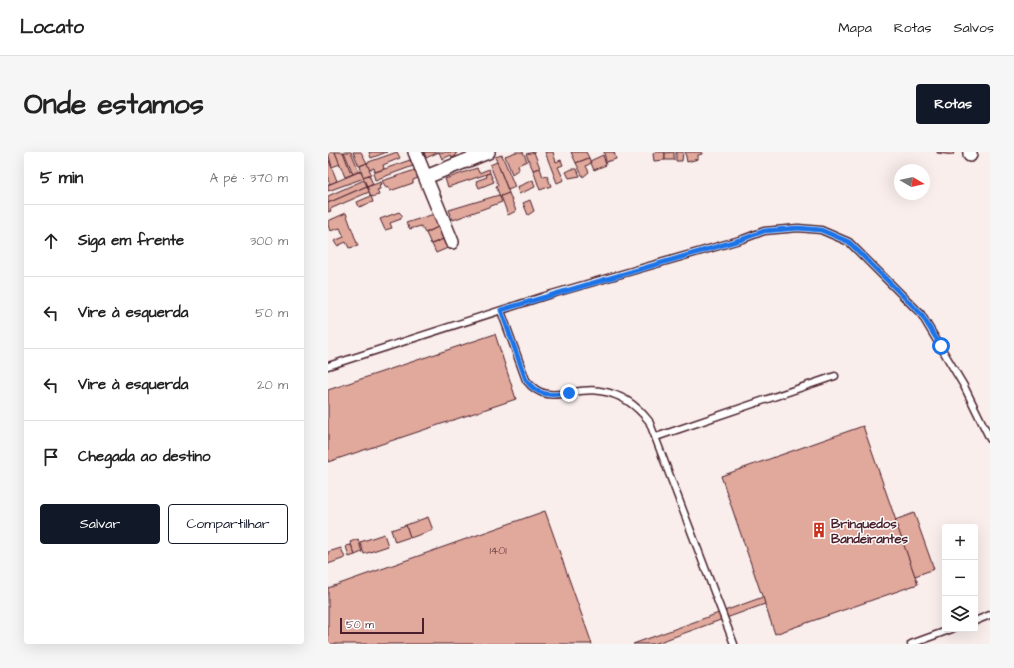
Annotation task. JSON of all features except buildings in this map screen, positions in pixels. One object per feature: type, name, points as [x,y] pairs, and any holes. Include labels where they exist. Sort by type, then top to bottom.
[{"type":"street","points":[[415,152],[452,242]]},
{"type":"street","points":[[426,177],[488,152]]},
{"type":"lane","points":[[328,366],[501,310],[743,239],[764,231],[798,228],[821,230],[849,242],[921,314],[964,386],[990,439]]},
{"type":"lane","points":[[501,310],[526,380],[532,388],[540,393],[554,395],[599,390],[618,395],[636,405],[649,421],[734,644]]},
{"type":"lane","points":[[656,437],[835,376]]},
{"type":"lane","points":[[978,620],[990,615]]},
{"type":"lane","points":[[911,644],[944,632]]},
{"type":"place","name":"Brinquedos Bandeirantes","points":[[819,530]]},
{"type":"route","points":[[569,393],[554,395],[540,393],[532,388],[526,380],[501,310],[663,261],[743,239],[764,231],[798,228],[821,230],[849,242],[921,314],[941,346]]}]
